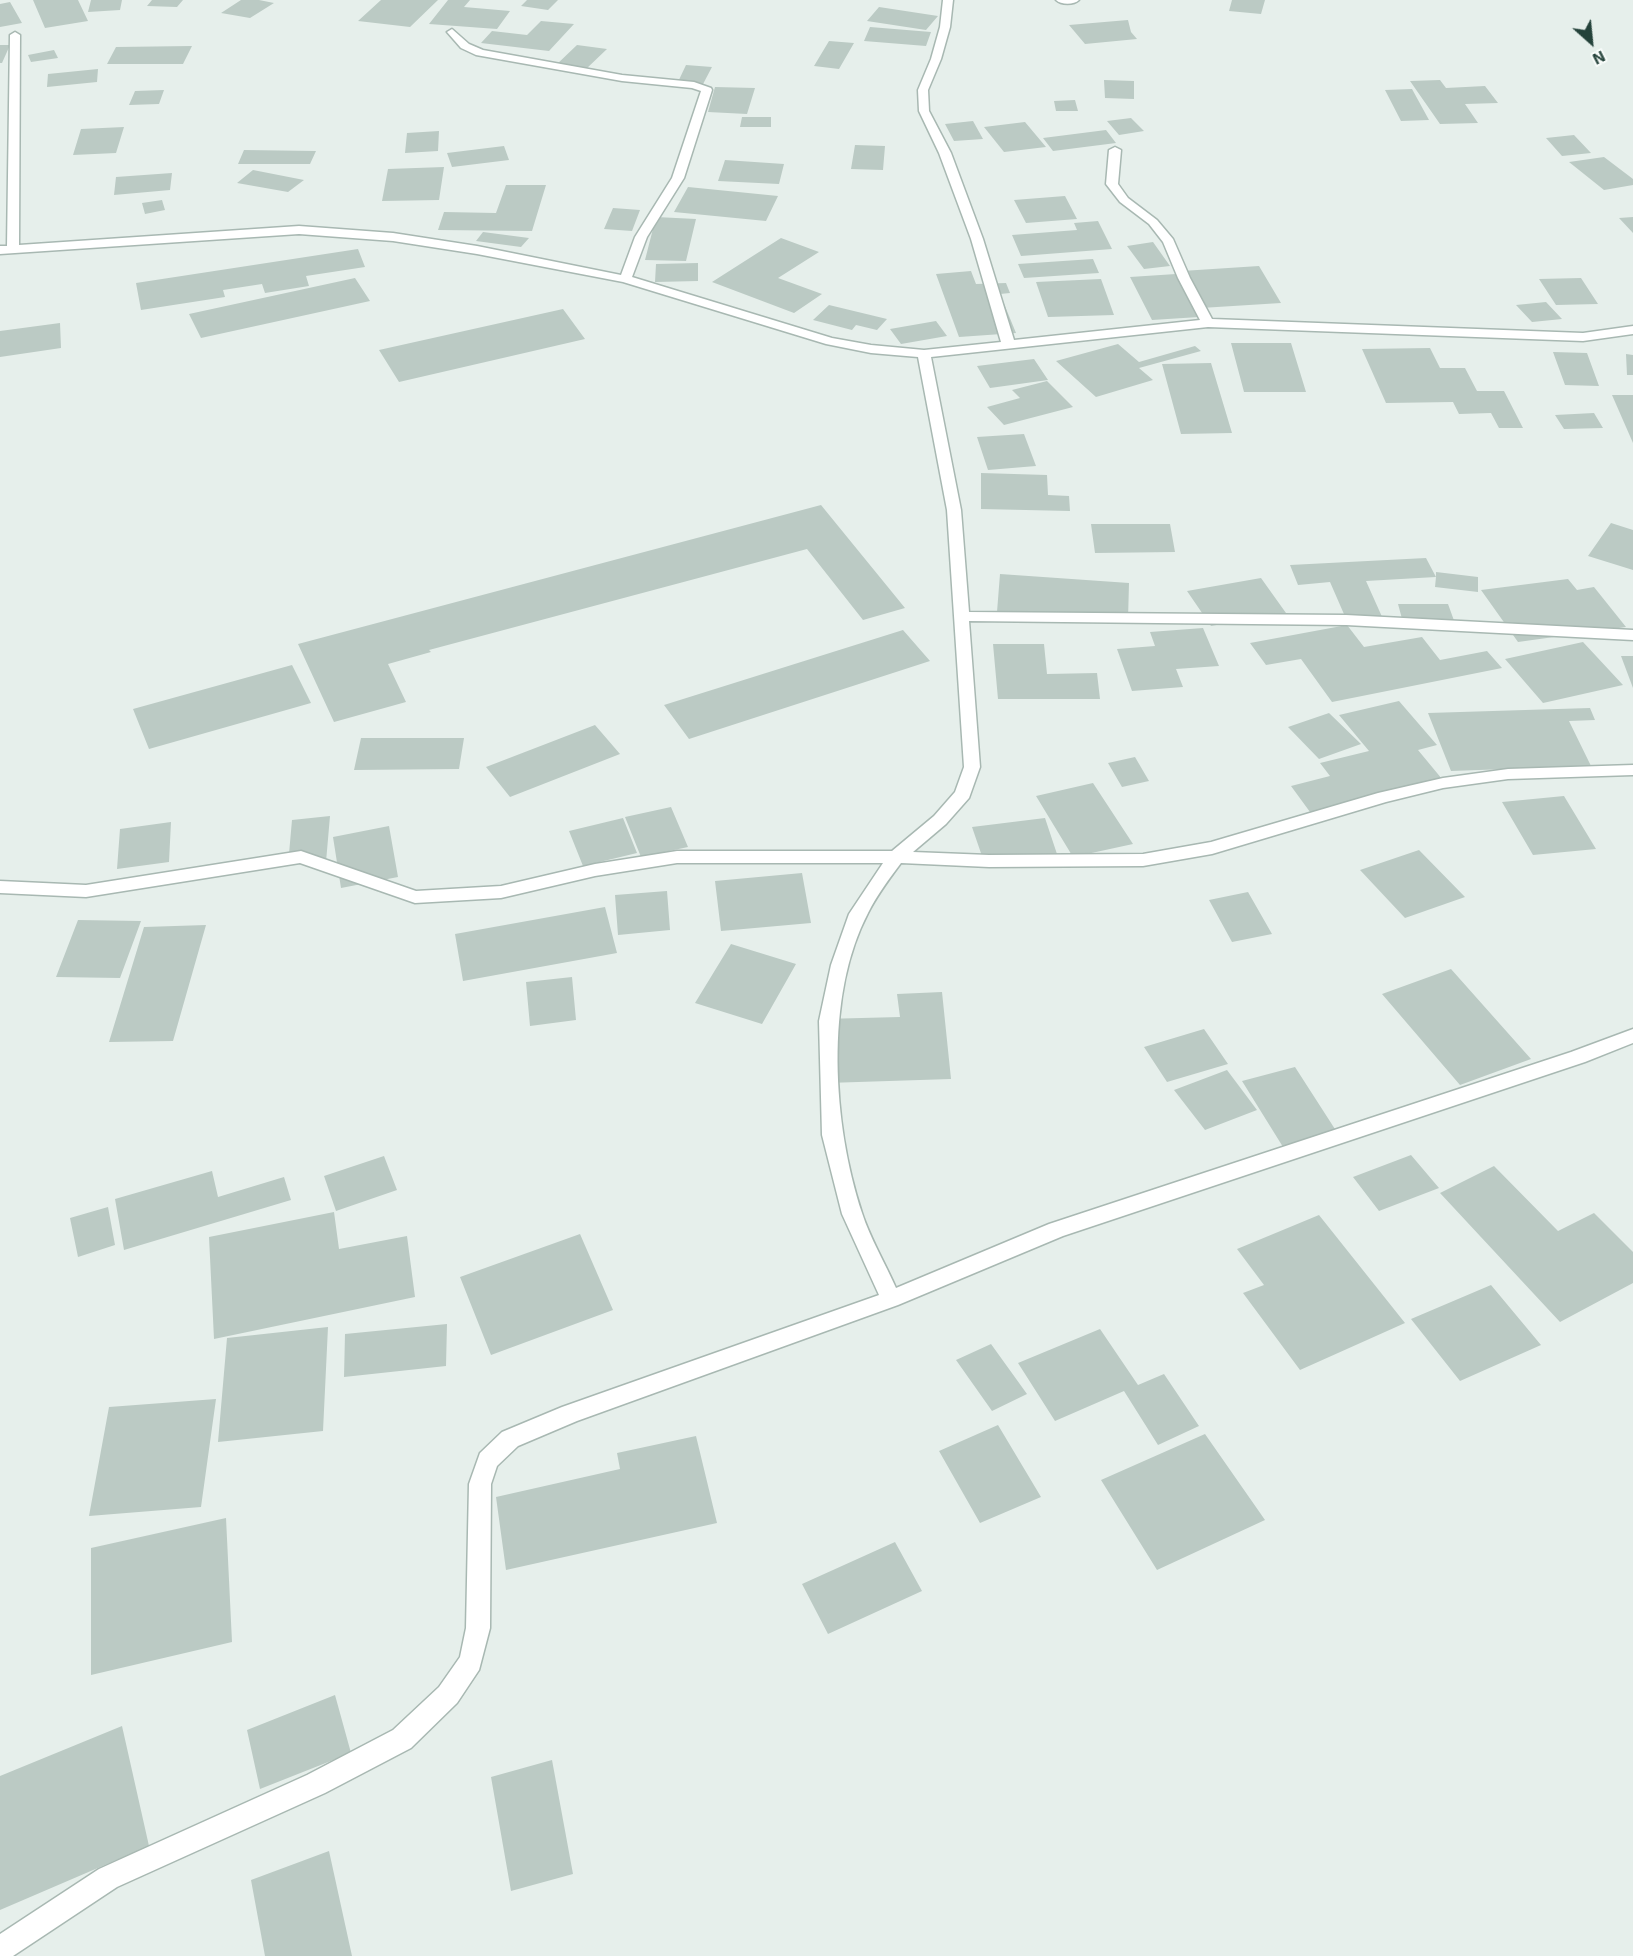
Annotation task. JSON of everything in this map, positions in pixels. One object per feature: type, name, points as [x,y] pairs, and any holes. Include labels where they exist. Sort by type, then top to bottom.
[{"type":"street","points":[[948,0],[945,27],[936,59],[922,90],[924,111],[945,153],[977,238],[1009,346]]},
{"type":"street","points":[[1061,0],[1074,0]]},
{"type":"street","points":[[452,32],[465,46],[480,53],[622,78],[694,85],[707,90],[678,178],[641,237],[625,279]]},
{"type":"street","points":[[14,248],[15,35]]},
{"type":"street","points":[[1115,150],[1112,184],[1124,200],[1153,222],[1169,241],[1184,278],[1208,324]]},
{"type":"street","points":[[0,249],[299,230],[393,237],[477,250],[625,279],[830,341],[871,349],[924,354],[1208,324],[1583,337],[1633,341]]},
{"type":"street","points":[[1583,337],[1633,330]]},
{"type":"street","points":[[891,1299],[852,1214],[832,1135],[828,1021],[840,965],[858,914],[896,857],[940,820],[963,794],[972,766],[954,510],[924,354]]},
{"type":"street","points":[[962,616],[1346,620],[1633,635]]},
{"type":"street","points":[[0,887],[86,891],[301,857],[415,897],[501,892],[595,870],[677,856],[896,857],[989,861],[1143,860],[1212,848],[1384,797],[1443,783],[1508,774],[1633,770]]},
{"type":"street","points":[[0,1948],[108,1878],[316,1784],[402,1739],[448,1695],[471,1662],[478,1628],[480,1484],[488,1460],[510,1439],[570,1414],[891,1299],[1056,1230],[1578,1057],[1633,1036]]},
{"type":"building","points":[[33,0],[78,0],[88,21],[45,28]]},
{"type":"building","points":[[91,0],[122,0],[120,10],[88,12]]},
{"type":"building","points":[[152,0],[183,0],[177,7],[147,6]]},
{"type":"building","points":[[241,0],[274,3],[250,18],[221,13]]},
{"type":"building","points":[[381,0],[438,0],[410,27],[358,21]]},
{"type":"building","points":[[448,0],[470,0],[464,7],[510,11],[497,29],[429,24]]},
{"type":"building","points":[[527,0],[558,0],[548,10],[521,6]]},
{"type":"building","points":[[1232,0],[1265,0],[1261,14],[1229,11]]},
{"type":"building","points":[[10,2],[22,23],[0,27],[0,4]]},
{"type":"building","points":[[879,7],[938,16],[926,30],[867,21]]},
{"type":"building","points":[[1128,20],[1131,32],[1137,39],[1085,44],[1069,25]]},
{"type":"building","points":[[541,21],[574,24],[549,51],[481,43],[492,31],[527,35]]},
{"type":"building","points":[[870,27],[931,32],[926,46],[864,41]]},
{"type":"building","points":[[829,41],[854,43],[839,69],[814,66]]},
{"type":"building","points":[[0,45],[10,45],[2,63],[0,63]]},
{"type":"building","points":[[577,45],[607,49],[585,70],[555,66]]},
{"type":"building","points":[[192,46],[183,64],[107,64],[116,47]]},
{"type":"building","points":[[54,50],[58,58],[31,62],[28,55]]},
{"type":"building","points":[[686,65],[712,67],[702,86],[677,84]]},
{"type":"building","points":[[98,69],[97,82],[47,87],[48,74]]},
{"type":"building","points":[[1104,80],[1134,81],[1134,99],[1105,98]]},
{"type":"building","points":[[1440,80],[1446,88],[1485,86],[1498,103],[1465,104],[1478,123],[1440,124],[1410,81]]},
{"type":"building","points":[[715,87],[755,88],[747,114],[708,112]]},
{"type":"building","points":[[1412,89],[1429,120],[1401,121],[1385,90]]},
{"type":"building","points":[[164,90],[159,104],[129,105],[135,91]]},
{"type":"building","points":[[1075,100],[1078,111],[1056,111],[1054,101]]},
{"type":"building","points":[[742,117],[771,117],[771,127],[740,127]]},
{"type":"building","points":[[1131,118],[1144,131],[1119,135],[1107,121]]},
{"type":"building","points":[[973,121],[983,139],[954,141],[945,124]]},
{"type":"building","points":[[1025,122],[1046,147],[1004,152],[984,127]]},
{"type":"building","points":[[124,127],[116,153],[73,155],[81,129]]},
{"type":"building","points":[[1106,130],[1116,143],[1053,151],[1043,138]]},
{"type":"building","points":[[439,131],[438,151],[405,153],[407,133]]},
{"type":"building","points":[[1574,135],[1591,153],[1562,156],[1546,138]]},
{"type":"building","points":[[855,145],[885,146],[883,170],[851,169]]},
{"type":"building","points":[[504,146],[509,160],[452,167],[447,153]]},
{"type":"building","points":[[244,150],[316,151],[310,164],[238,164]]},
{"type":"building","points":[[1604,157],[1633,179],[1633,185],[1604,190],[1569,162]]},
{"type":"building","points":[[725,160],[784,164],[779,184],[718,181]]},
{"type":"building","points":[[444,167],[439,200],[382,201],[388,169]]},
{"type":"building","points":[[253,170],[304,180],[288,192],[237,183]]},
{"type":"building","points":[[172,173],[170,190],[114,195],[116,177]]},
{"type":"building","points":[[506,185],[546,185],[532,231],[438,230],[444,212],[496,213]]},
{"type":"building","points":[[688,187],[778,196],[766,221],[674,212]]},
{"type":"building","points":[[1065,196],[1077,219],[1026,223],[1014,200]]},
{"type":"building","points":[[162,200],[165,210],[145,214],[142,203]]},
{"type":"building","points":[[613,208],[640,210],[632,231],[604,229]]},
{"type":"building","points":[[656,217],[696,219],[686,261],[645,260]]},
{"type":"building","points":[[1633,217],[1633,233],[1619,218]]},
{"type":"building","points":[[1098,221],[1112,249],[1021,256],[1012,235],[1077,230],[1074,223]]},
{"type":"building","points":[[483,232],[529,238],[521,247],[476,241]]},
{"type":"building","points":[[781,238],[819,252],[778,278],[822,294],[794,313],[712,282]]},
{"type":"building","points":[[1153,242],[1170,266],[1144,269],[1127,246]]},
{"type":"building","points":[[358,249],[365,267],[306,276],[309,286],[265,293],[262,284],[223,290],[225,297],[141,310],[136,283]]},
{"type":"building","points":[[1093,259],[1099,273],[1024,278],[1018,264]]},
{"type":"building","points":[[698,263],[698,281],[655,282],[656,264]]},
{"type":"building","points":[[1259,266],[1281,303],[1201,308],[1182,271]]},
{"type":"building","points":[[971,271],[976,284],[1006,283],[1010,293],[1000,294],[1016,333],[959,337],[936,274]]},
{"type":"building","points":[[1176,274],[1199,317],[1152,320],[1130,277]]},
{"type":"building","points":[[355,278],[370,301],[201,338],[189,314]]},
{"type":"building","points":[[1581,278],[1598,304],[1556,305],[1539,279]]},
{"type":"building","points":[[1101,279],[1114,315],[1048,317],[1036,282]]},
{"type":"building","points":[[1546,302],[1562,319],[1532,322],[1516,305]]},
{"type":"building","points":[[829,305],[887,319],[877,330],[856,325],[852,330],[813,320]]},
{"type":"building","points":[[563,309],[585,339],[399,382],[379,350]]},
{"type":"building","points":[[936,321],[947,336],[901,344],[890,329]]},
{"type":"building","points":[[60,323],[61,348],[0,357],[0,331]]},
{"type":"building","points":[[1231,343],[1291,343],[1306,392],[1244,392]]},
{"type":"building","points":[[1118,344],[1139,362],[1195,346],[1201,351],[1139,368],[1153,380],[1096,397],[1056,361]]},
{"type":"building","points":[[1430,348],[1440,368],[1465,368],[1477,391],[1504,391],[1523,428],[1499,428],[1491,413],[1459,414],[1453,402],[1386,403],[1362,349]]},
{"type":"building","points":[[1553,352],[1587,353],[1599,386],[1565,385]]},
{"type":"building","points":[[1626,354],[1633,355],[1633,375],[1627,375]]},
{"type":"building","points":[[1034,359],[1048,380],[990,388],[977,366]]},
{"type":"building","points":[[1211,363],[1232,433],[1181,434],[1162,364]]},
{"type":"building","points":[[1047,381],[1073,407],[1004,425],[987,407],[1020,398],[1012,390]]},
{"type":"building","points":[[1612,395],[1633,395],[1633,443]]},
{"type":"building","points":[[1594,413],[1603,428],[1564,429],[1555,415]]},
{"type":"building","points":[[1024,434],[1036,466],[988,470],[977,437]]},
{"type":"building","points":[[981,473],[1047,475],[1048,495],[1069,496],[1070,511],[981,509]]},
{"type":"building","points":[[821,505],[905,608],[863,620],[807,549],[429,650],[431,652],[388,664],[406,702],[334,722],[298,644]]},
{"type":"building","points":[[1611,523],[1633,530],[1633,570],[1588,556]]},
{"type":"building","points":[[1091,524],[1170,524],[1175,552],[1095,553]]},
{"type":"building","points":[[1426,558],[1436,577],[1366,581],[1383,619],[1347,621],[1330,582],[1298,585],[1290,565]]},
{"type":"building","points":[[1436,572],[1478,577],[1478,592],[1435,587]]},
{"type":"building","points":[[1000,574],[1129,583],[1128,620],[997,612]]},
{"type":"building","points":[[1261,578],[1286,613],[1211,626],[1187,591]]},
{"type":"building","points":[[1568,579],[1577,590],[1594,587],[1626,627],[1518,642],[1481,590]]},
{"type":"building","points":[[1398,604],[1448,604],[1456,626],[1404,626]]},
{"type":"building","points":[[1347,625],[1364,647],[1422,637],[1440,660],[1487,651],[1502,668],[1332,702],[1301,659],[1266,665],[1250,643]]},
{"type":"building","points":[[1203,628],[1219,666],[1176,669],[1183,687],[1132,691],[1117,649],[1155,646],[1150,632]]},
{"type":"building","points":[[903,630],[930,661],[689,739],[664,705]]},
{"type":"building","points":[[1583,642],[1623,685],[1543,703],[1505,659]]},
{"type":"building","points":[[993,644],[1044,644],[1047,674],[1097,673],[1100,699],[998,699]]},
{"type":"building","points":[[1621,656],[1633,656],[1633,688]]},
{"type":"building","points":[[292,665],[311,703],[149,749],[133,709]]},
{"type":"building","points":[[1399,701],[1437,745],[1418,750],[1442,779],[1310,812],[1291,786],[1330,776],[1320,763],[1369,751],[1339,715]]},
{"type":"building","points":[[1590,708],[1595,720],[1569,721],[1591,766],[1451,771],[1428,713]]},
{"type":"building","points":[[1329,713],[1361,744],[1319,759],[1288,727]]},
{"type":"building","points":[[595,725],[620,754],[510,797],[486,767]]},
{"type":"building","points":[[361,738],[464,738],[459,769],[354,770]]},
{"type":"building","points":[[1135,757],[1149,781],[1122,787],[1108,763]]},
{"type":"building","points":[[1093,783],[1133,844],[1073,857],[1036,796]]},
{"type":"building","points":[[1564,796],[1596,849],[1533,855],[1502,802]]},
{"type":"building","points":[[671,807],[688,847],[641,857],[625,817]]},
{"type":"building","points":[[330,816],[326,862],[288,865],[292,820]]},
{"type":"building","points":[[623,818],[637,853],[583,866],[569,831]]},
{"type":"building","points":[[1045,818],[1057,854],[984,862],[972,827]]},
{"type":"building","points":[[171,822],[169,862],[117,869],[120,829]]},
{"type":"building","points":[[389,826],[398,877],[341,888],[333,837]]},
{"type":"building","points":[[1419,850],[1465,897],[1405,918],[1360,870]]},
{"type":"building","points":[[802,873],[811,923],[721,931],[715,881]]},
{"type":"building","points":[[667,891],[670,930],[618,935],[615,895]]},
{"type":"building","points":[[1248,892],[1272,934],[1232,942],[1209,900]]},
{"type":"building","points":[[605,907],[617,953],[463,981],[455,934]]},
{"type":"building","points":[[78,920],[141,921],[120,978],[56,977]]},
{"type":"building","points":[[206,925],[173,1041],[109,1042],[144,927]]},
{"type":"building","points":[[731,944],[796,964],[762,1024],[695,1003]]},
{"type":"building","points":[[1451,969],[1531,1059],[1460,1085],[1382,994]]},
{"type":"building","points":[[572,977],[576,1020],[530,1026],[526,982]]},
{"type":"building","points":[[942,992],[951,1079],[827,1083],[823,1019],[900,1017],[897,994]]},
{"type":"building","points":[[1204,1029],[1228,1064],[1167,1082],[1144,1047]]},
{"type":"building","points":[[1295,1067],[1342,1140],[1288,1155],[1242,1081]]},
{"type":"building","points":[[1227,1070],[1257,1110],[1205,1130],[1174,1090]]},
{"type":"building","points":[[1411,1155],[1439,1188],[1379,1211],[1353,1177]]},
{"type":"building","points":[[384,1156],[397,1190],[336,1211],[324,1176]]},
{"type":"building","points":[[1494,1166],[1558,1231],[1594,1213],[1633,1252],[1633,1283],[1560,1322],[1440,1193]]},
{"type":"building","points":[[212,1171],[218,1197],[284,1177],[291,1200],[124,1250],[115,1199]]},
{"type":"building","points":[[108,1207],[115,1245],[78,1257],[70,1218]]},
{"type":"building","points":[[334,1212],[339,1249],[407,1236],[415,1297],[214,1339],[209,1237]]},
{"type":"building","points":[[1319,1215],[1405,1323],[1300,1370],[1243,1293],[1264,1285],[1237,1249]]},
{"type":"building","points":[[580,1234],[613,1310],[491,1355],[460,1277]]},
{"type":"building","points":[[1491,1285],[1541,1345],[1460,1381],[1411,1319]]},
{"type":"building","points":[[447,1324],[446,1366],[344,1377],[345,1334]]},
{"type":"building","points":[[328,1327],[323,1431],[218,1442],[227,1338]]},
{"type":"building","points":[[1100,1329],[1138,1385],[1164,1374],[1199,1426],[1158,1445],[1124,1391],[1055,1421],[1018,1363]]},
{"type":"building","points":[[991,1344],[1027,1394],[992,1411],[956,1360]]},
{"type":"building","points":[[216,1399],[201,1507],[89,1516],[109,1407]]},
{"type":"building","points":[[998,1425],[1041,1497],[980,1523],[939,1451]]},
{"type":"building","points":[[1205,1434],[1265,1520],[1157,1570],[1101,1480]]},
{"type":"building","points":[[696,1436],[717,1523],[506,1570],[496,1497],[620,1469],[617,1453]]},
{"type":"building","points":[[226,1518],[232,1642],[91,1675],[91,1548]]},
{"type":"building","points":[[895,1542],[922,1591],[828,1634],[802,1584]]},
{"type":"building","points":[[335,1695],[351,1753],[260,1789],[247,1730]]},
{"type":"building","points":[[122,1726],[149,1846],[0,1910],[0,1776]]},
{"type":"building","points":[[552,1760],[573,1874],[511,1891],[491,1777]]},
{"type":"building","points":[[329,1851],[352,1956],[265,1956],[251,1880]]}]
